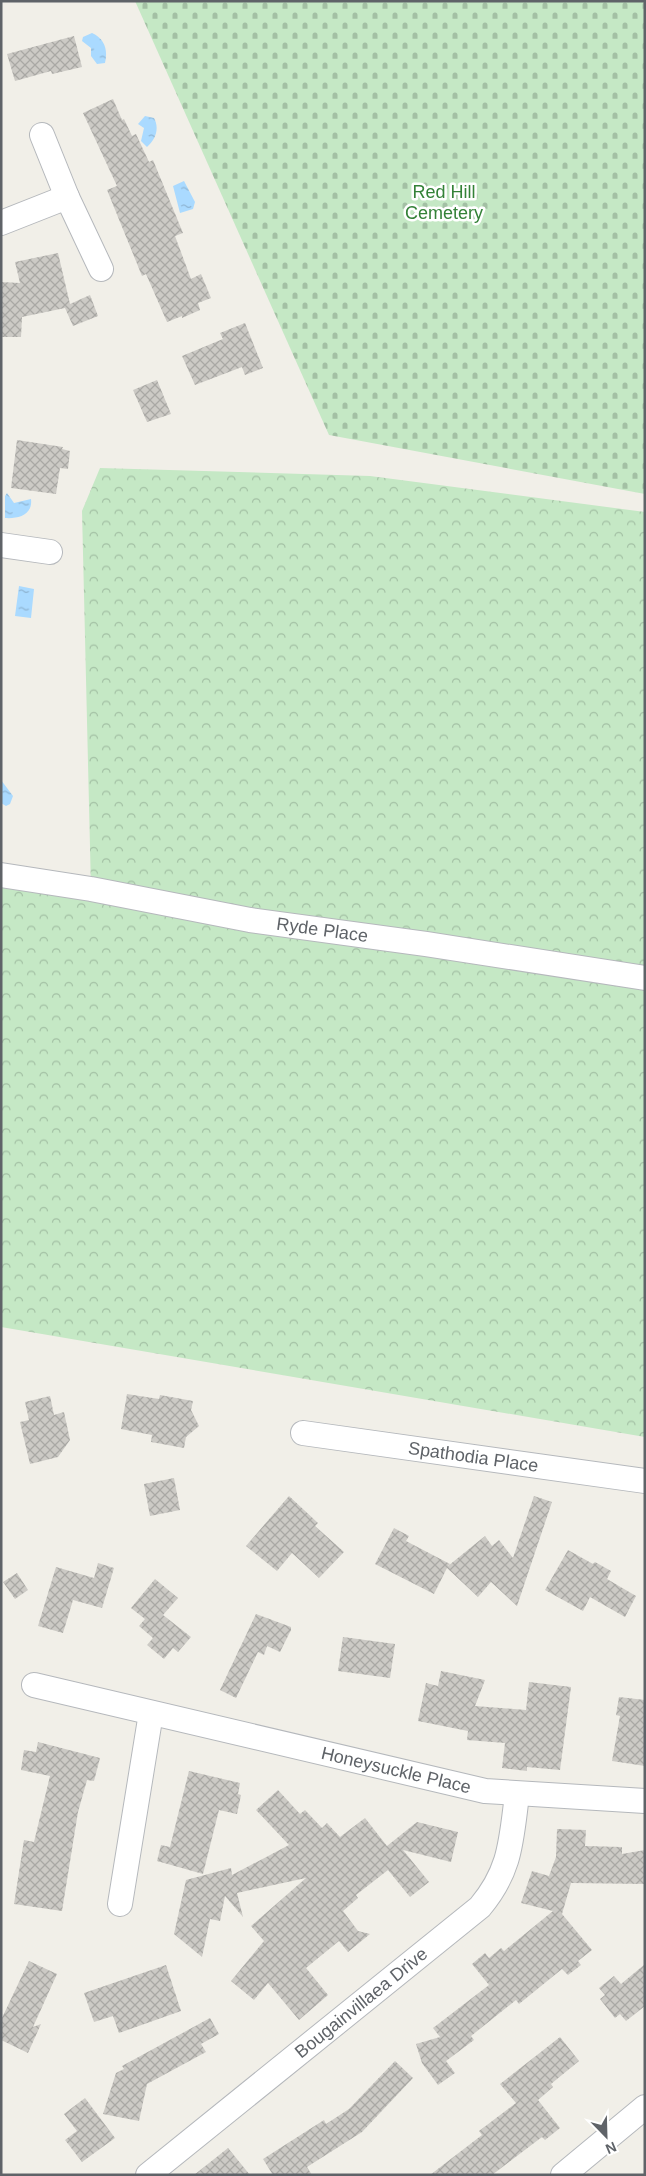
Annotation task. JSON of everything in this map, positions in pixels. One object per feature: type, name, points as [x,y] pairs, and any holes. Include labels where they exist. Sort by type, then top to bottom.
[{"type":"street","points":[[42,135],[67,197],[101,269]]},
{"type":"street","points":[[1,223],[67,197]]},
{"type":"street","points":[[1,545],[50,552]]},
{"type":"street","name":"Ryde Place","points":[[1,875],[91,889],[250,920],[426,944],[645,978]]},
{"type":"street","name":"Spathodia Place","points":[[302,1433],[645,1481]]},
{"type":"street","name":"Honeysuckle Place","points":[[34,1686],[485,1791],[517,1795],[645,1801]]},
{"type":"street","points":[[120,1904],[151,1713]]},
{"type":"street","name":"Bougainvillaea Drive","points":[[148,2175],[480,1907],[495,1888],[504,1866],[511,1844],[517,1795]]},
{"type":"street","points":[[563,2175],[645,2107]]},
{"type":"green space","name":"Red Hill Cemetery","points":[[135,1],[645,1],[645,494],[329,435]]},
{"type":"green space","points":[[100,468],[370,476],[645,512],[645,1437],[1,1327],[1,875],[91,889],[82,511]]},
{"type":"water","points":[[92,33],[100,38],[105,45],[105,63],[97,64],[91,56],[91,48],[82,41],[83,37]]},
{"type":"water","points":[[145,116],[154,118],[157,126],[154,138],[147,147],[141,141],[144,128],[138,124]]},
{"type":"water","points":[[184,181],[195,202],[193,209],[180,213],[173,186]]},
{"type":"water","points":[[7,493],[14,503],[31,499],[30,509],[19,517],[5,518],[5,496]]},
{"type":"water","points":[[19,586],[34,589],[31,618],[15,616]]},
{"type":"water","points":[[1,780],[13,796],[10,804],[6,806],[1,803]]},
{"type":"building","points":[[74,36],[82,67],[52,74],[51,71],[15,81],[7,54]]},
{"type":"building","points":[[113,99],[122,120],[124,119],[132,136],[136,134],[149,162],[153,160],[183,233],[175,236],[191,279],[201,274],[211,298],[198,303],[200,310],[182,318],[182,316],[167,322],[146,274],[142,276],[107,190],[117,186],[83,113]]},
{"type":"building","points":[[58,253],[70,304],[90,295],[98,316],[73,326],[65,308],[22,317],[21,337],[1,337],[1,282],[20,283],[15,262]]},
{"type":"building","points":[[245,323],[263,368],[245,375],[242,367],[195,385],[182,356],[223,339],[220,333]]},
{"type":"building","points":[[157,380],[171,414],[147,422],[133,390]]},
{"type":"building","points":[[17,440],[63,447],[62,449],[70,451],[68,469],[60,468],[56,494],[11,488]]},
{"type":"building","points":[[127,1394],[159,1399],[160,1395],[193,1401],[191,1410],[199,1426],[186,1437],[184,1448],[151,1442],[152,1435],[121,1429]]},
{"type":"building","points":[[50,1396],[54,1415],[64,1412],[70,1440],[58,1457],[30,1464],[20,1422],[29,1420],[25,1402]]},
{"type":"building","points":[[174,1478],[180,1510],[150,1516],[144,1484]]},
{"type":"building","points":[[289,1496],[318,1523],[315,1526],[344,1552],[319,1578],[292,1553],[277,1571],[246,1546]]},
{"type":"building","points":[[534,1496],[552,1502],[517,1606],[491,1582],[478,1597],[447,1568],[434,1594],[375,1564],[394,1528],[409,1536],[406,1541],[450,1564],[448,1566],[485,1536],[492,1546],[499,1540],[513,1558]]},
{"type":"building","points":[[568,1550],[593,1564],[595,1562],[611,1571],[607,1579],[636,1596],[625,1617],[590,1597],[583,1611],[545,1590]]},
{"type":"building","points":[[98,1563],[114,1568],[102,1608],[73,1600],[63,1633],[38,1626],[56,1567],[94,1578]]},
{"type":"building","points":[[17,1573],[28,1590],[15,1599],[3,1582]]},
{"type":"building","points":[[155,1579],[178,1598],[163,1615],[191,1637],[178,1652],[173,1648],[164,1659],[147,1645],[153,1638],[139,1626],[145,1619],[131,1608]]},
{"type":"building","points":[[256,1614],[291,1627],[291,1630],[280,1652],[267,1646],[264,1655],[258,1652],[236,1698],[220,1690]]},
{"type":"building","points":[[343,1637],[395,1644],[390,1678],[338,1671]]},
{"type":"building","points":[[441,1671],[485,1680],[475,1706],[526,1710],[529,1682],[571,1687],[560,1770],[527,1767],[527,1771],[502,1768],[505,1743],[467,1740],[468,1731],[418,1721],[426,1683],[438,1686]]},
{"type":"building","points":[[619,1697],[645,1700],[645,1766],[612,1761],[620,1716],[616,1715]]},
{"type":"building","points":[[38,1742],[100,1758],[94,1781],[87,1780],[78,1812],[62,1911],[14,1904],[24,1840],[34,1842],[50,1776],[21,1770],[24,1750],[36,1752]]},
{"type":"building","points":[[189,1771],[240,1783],[238,1794],[241,1795],[237,1814],[219,1810],[203,1874],[157,1861],[161,1845],[170,1847]]},
{"type":"building","points":[[278,1790],[300,1814],[305,1810],[322,1828],[327,1823],[340,1837],[365,1818],[387,1846],[417,1822],[458,1832],[451,1862],[403,1850],[429,1882],[410,1897],[388,1870],[356,1895],[358,1898],[343,1911],[358,1931],[370,1934],[348,1952],[339,1941],[306,1968],[328,1995],[299,2020],[268,1983],[254,2000],[231,1981],[264,1941],[251,1926],[306,1878],[237,1893],[243,1917],[225,1896],[220,1921],[210,1919],[202,1957],[174,1934],[186,1880],[231,1868],[232,1875],[289,1845],[256,1810]]},
{"type":"building","points":[[557,1829],[586,1830],[585,1846],[622,1847],[622,1854],[645,1850],[645,1884],[571,1883],[562,1914],[592,1950],[578,1961],[581,1965],[568,1975],[562,1969],[519,2004],[516,2000],[471,2036],[474,2040],[446,2061],[455,2073],[438,2085],[422,2063],[416,2044],[440,2037],[433,2028],[489,1985],[472,1964],[485,1953],[489,1958],[501,1948],[504,1951],[553,1911],[521,1903],[532,1871],[549,1876],[556,1857]]},
{"type":"building","points":[[29,1961],[57,1974],[33,2027],[41,2024],[28,2053],[1,2040],[1,2020]]},
{"type":"building","points":[[645,1964],[645,2006],[626,2021],[620,2014],[615,2018],[600,1999],[605,1995],[599,1988],[614,1976],[621,1984]]},
{"type":"building","points":[[166,1965],[181,2011],[119,2033],[113,2016],[94,2022],[84,1993]]},
{"type":"building","points":[[210,2018],[219,2034],[201,2044],[206,2052],[147,2084],[139,2121],[103,2114],[116,2073],[124,2069],[122,2066]]},
{"type":"building","points":[[560,2037],[579,2061],[551,2084],[553,2087],[538,2100],[560,2128],[545,2140],[542,2137],[492,2175],[430,2175],[482,2135],[479,2131],[516,2103],[500,2084]]},
{"type":"building","points":[[395,2061],[413,2078],[362,2132],[307,2167],[312,2175],[273,2175],[263,2159],[324,2120],[326,2124],[349,2109]]},
{"type":"building","points":[[85,2098],[115,2138],[82,2162],[65,2140],[77,2131],[64,2114]]},
{"type":"building","points":[[228,2148],[250,2175],[194,2175]]}]
